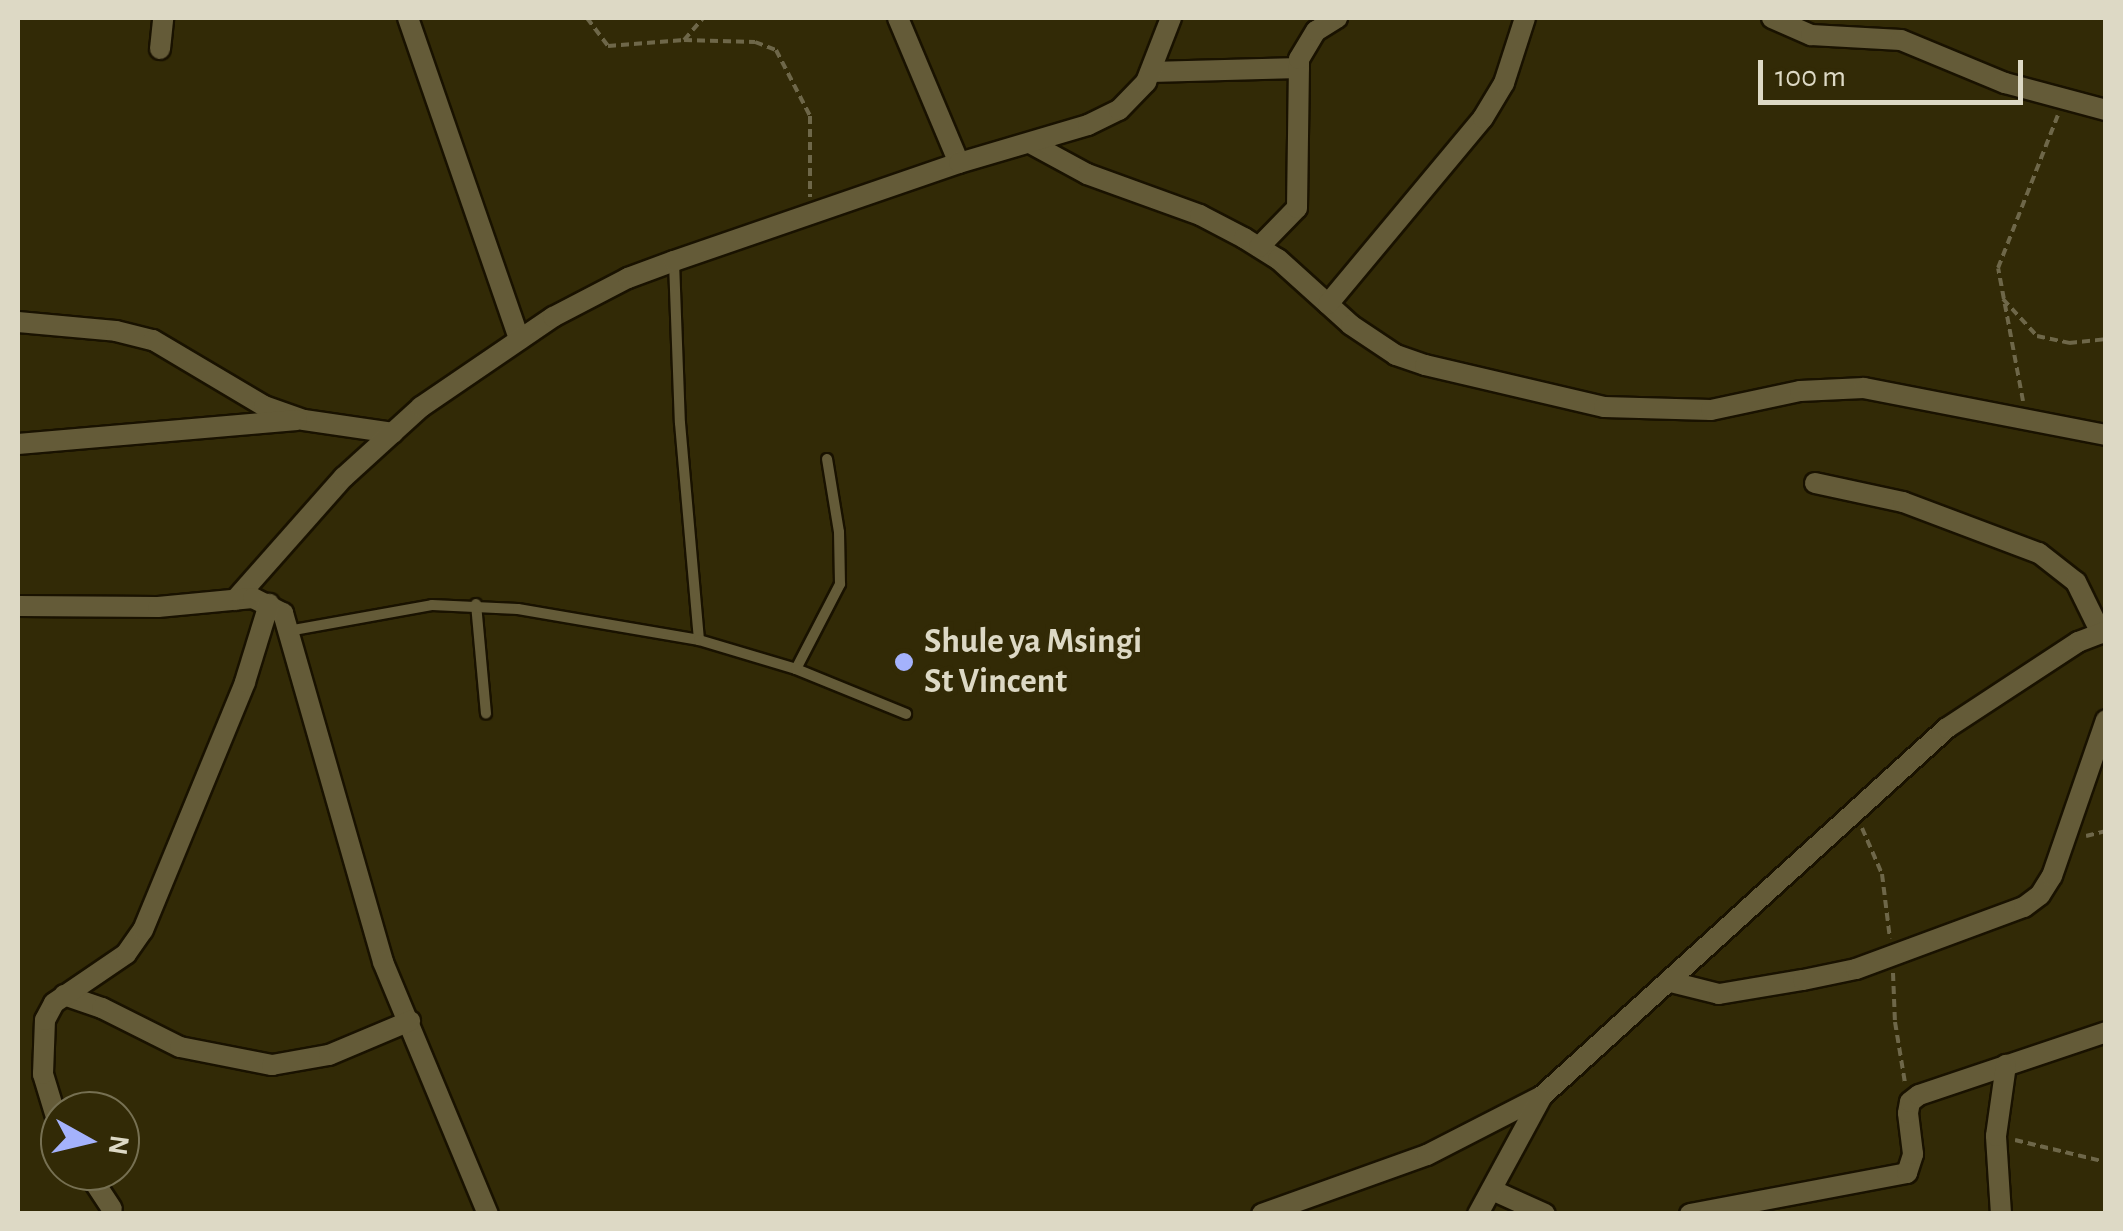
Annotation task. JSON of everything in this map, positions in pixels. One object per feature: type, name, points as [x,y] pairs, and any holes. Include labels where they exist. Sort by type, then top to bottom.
[{"type":"street","points":[[160,49],[163,18]]},
{"type":"street","points":[[408,18],[518,339]]},
{"type":"street","points":[[898,18],[959,163]]},
{"type":"street","points":[[234,600],[332,490],[421,407],[518,339],[628,278],[959,163],[1030,144],[1120,110],[1151,72],[1172,18]]},
{"type":"street","points":[[1259,248],[1293,214],[1299,201],[1299,68],[1304,46],[1316,31],[1337,18]]},
{"type":"street","points":[[1328,304],[1483,118],[1504,84],[1525,18]]},
{"type":"street","points":[[1772,18],[1811,36],[1901,40],[2005,82],[2106,110]]},
{"type":"street","points":[[1151,72],[1299,68]]},
{"type":"street","points":[[1030,144],[1087,174],[1200,215],[1259,248],[1396,355],[1604,407],[1712,410],[1833,386],[1864,388],[2106,435]]},
{"type":"street","points":[[18,322],[116,332],[153,340],[264,406],[304,420],[393,433]]},
{"type":"street","points":[[18,444],[304,420]]},
{"type":"street","points":[[1262,1214],[1427,1155],[1542,1096],[1947,728],[2078,642],[2103,632],[2076,582],[2039,553],[1903,502],[1816,483]]},
{"type":"street","points":[[18,606],[158,606],[253,598],[282,614],[371,925],[488,1214]]},
{"type":"street","points":[[46,1091],[42,1036],[45,1020],[64,995],[126,954],[143,930],[245,682],[269,604]]},
{"type":"street","points":[[1670,982],[1720,994],[1856,969],[2024,907],[2040,895],[2052,876],[2106,720]]},
{"type":"street","points":[[64,995],[102,1008],[180,1047],[272,1065],[330,1055],[410,1021]]},
{"type":"street","points":[[1690,1214],[1841,1188],[1907,1172],[1914,1154],[1910,1102],[2106,1032]]},
{"type":"street","points":[[2001,1214],[1996,1136],[2006,1065]]},
{"type":"street","points":[[1478,1214],[1542,1096]]},
{"type":"street","points":[[1492,1190],[1545,1214]]},
{"type":"street","points":[[100,1191],[112,1209]]},
{"type":"lane","points":[[674,261],[680,423],[699,640]]},
{"type":"lane","points":[[796,669],[840,584],[840,532],[827,459]]},
{"type":"lane","points":[[476,604],[486,714]]},
{"type":"lane","points":[[288,632],[395,610],[476,604],[699,640],[796,669],[906,714]]},
{"type":"path","points":[[587,18],[608,46],[684,40],[755,42],[776,50],[810,116],[810,217]]},
{"type":"path","points":[[684,40],[703,18]]},
{"type":"path","points":[[2025,420],[2022,383],[2001,298],[1998,268],[2064,100]]},
{"type":"path","points":[[2001,298],[2037,336],[2069,343],[2106,340]]},
{"type":"path","points":[[1856,808],[1882,874],[1893,956],[1897,1040],[1910,1102]]},
{"type":"path","points":[[1996,1136],[2106,1162]]},
{"type":"place","name":"Shule ya Msingi St Vincent","points":[[904,662]]}]
